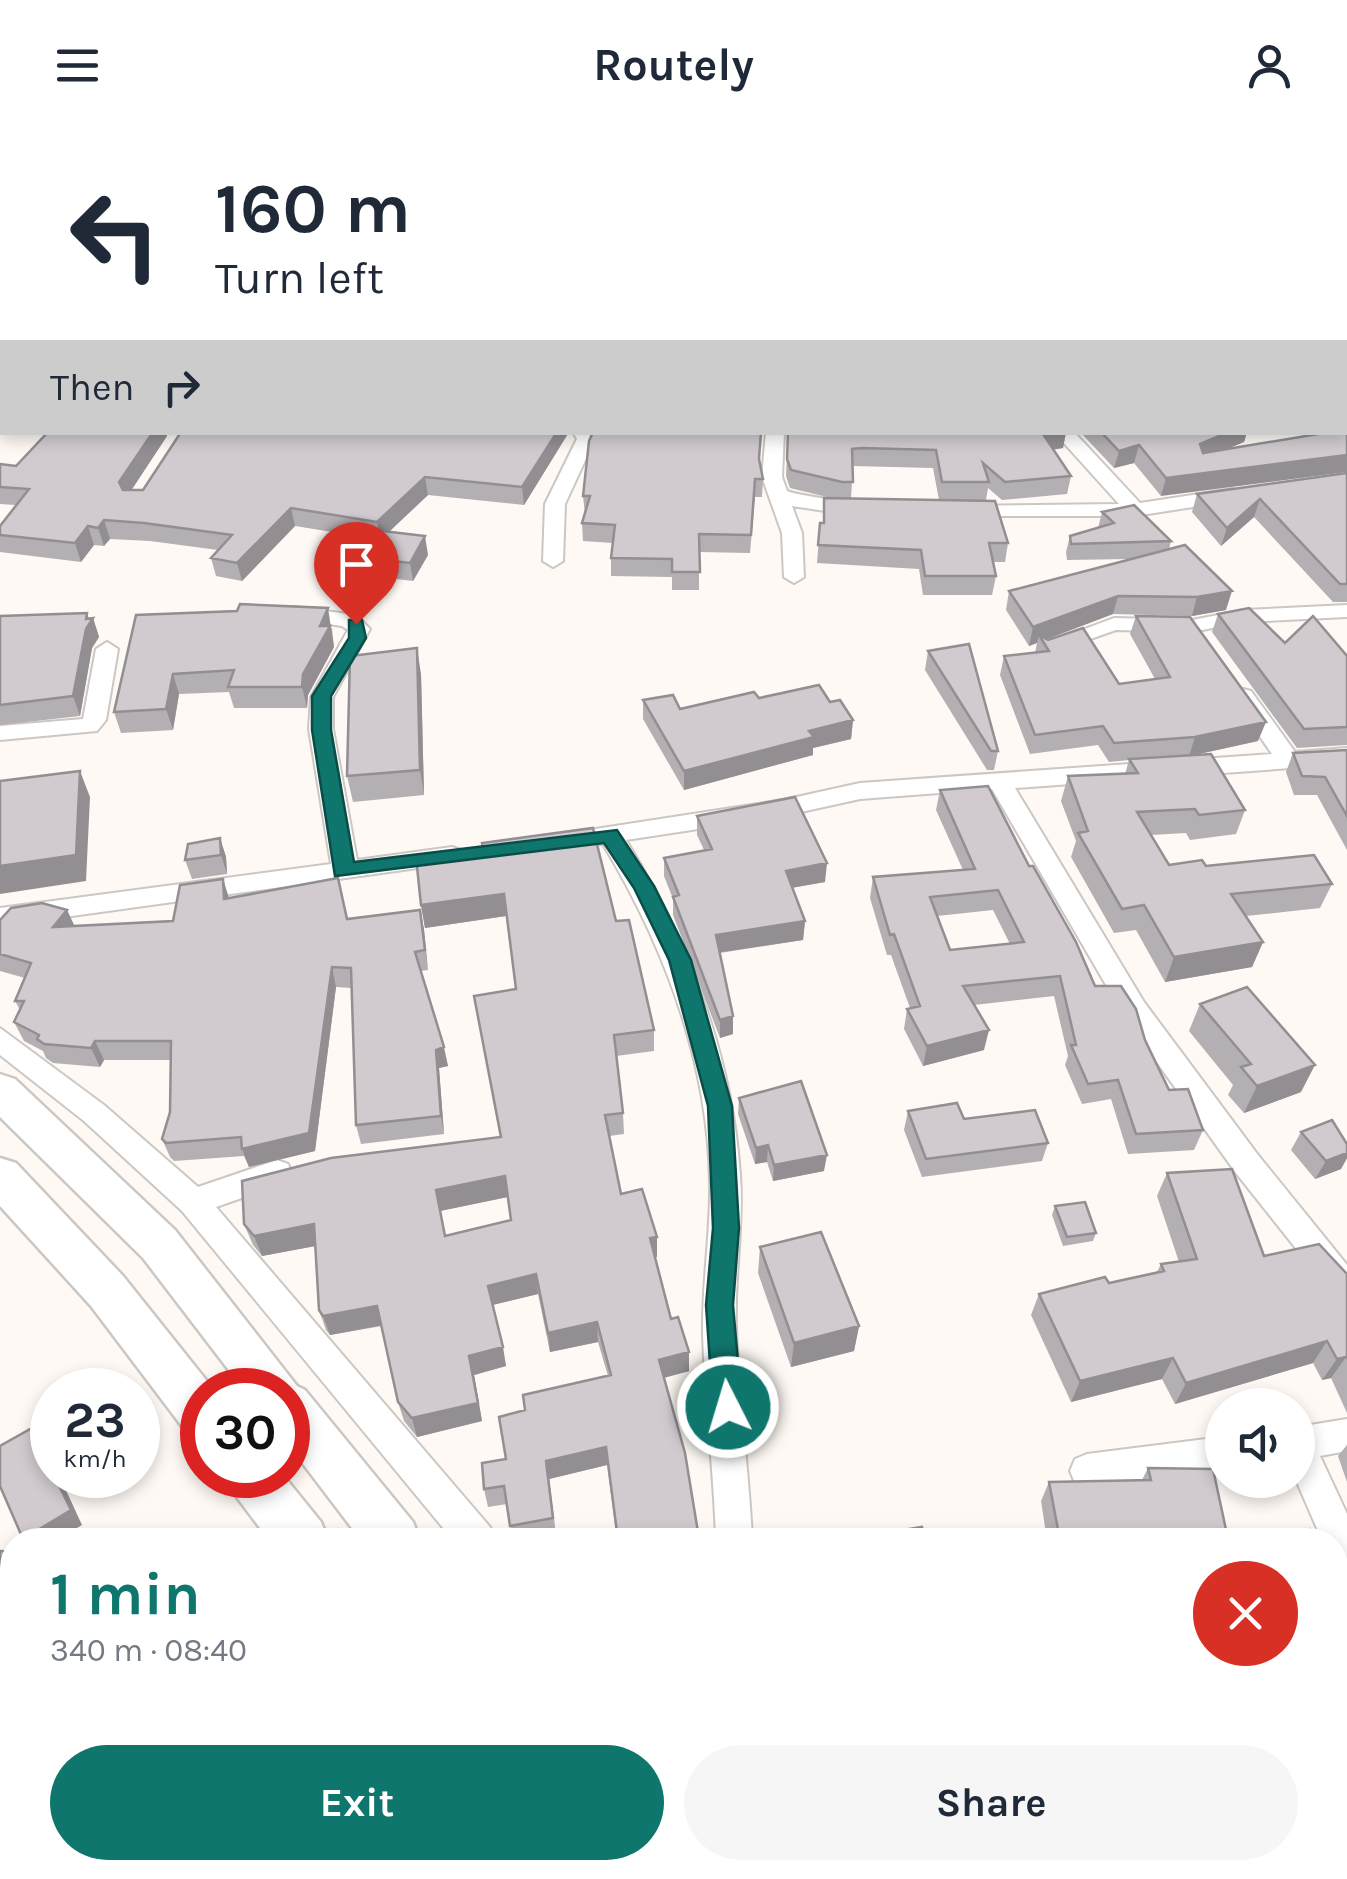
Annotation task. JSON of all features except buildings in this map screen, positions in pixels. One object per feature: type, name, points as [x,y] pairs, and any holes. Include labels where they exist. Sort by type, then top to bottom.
[{"type":"main road","points":[[0,1092],[159,1244],[257,1368]]},
{"type":"main road","points":[[0,1176],[107,1291],[180,1385]]},
{"type":"main road","points":[[310,1434],[385,1528]]},
{"type":"main road","points":[[269,1498],[293,1528]]},
{"type":"street","points":[[553,561],[555,504],[576,467],[584,435]]},
{"type":"street","points":[[776,435],[772,477],[792,533],[794,577]]},
{"type":"street","points":[[1066,435],[1135,510]]},
{"type":"street","points":[[936,512],[1135,510],[1248,492]]},
{"type":"street","points":[[777,494],[809,506],[887,510]]},
{"type":"street","points":[[1043,648],[1114,624],[1192,626],[1244,616],[1347,611]]},
{"type":"street","points":[[288,613],[348,620],[359,630],[322,696],[321,730],[344,855],[342,871]]},
{"type":"street","points":[[1192,626],[1212,652]]},
{"type":"street","points":[[0,733],[90,726],[95,720],[108,649]]},
{"type":"street","points":[[1231,678],[1290,762]]},
{"type":"street","points":[[533,846],[784,808],[860,791],[1001,784],[1347,756]]},
{"type":"street","points":[[1001,784],[1134,1009],[1246,1164],[1347,1289]]},
{"type":"street","points":[[610,835],[643,886],[680,960],[720,1106],[726,1228],[719,1305],[733,1528]]},
{"type":"street","points":[[0,917],[476,853]]},
{"type":"street","points":[[0,1039],[94,1112],[193,1202],[344,1387],[467,1528]]},
{"type":"street","points":[[193,1202],[242,1183],[308,1166]]},
{"type":"street","points":[[1315,1441],[1347,1435]]},
{"type":"street","points":[[1087,1472],[1205,1455]]},
{"type":"street","points":[[1315,1482],[1335,1528]]},
{"type":"route","points":[[356,624],[358,638],[322,696],[321,730],[344,855],[342,871],[610,835],[643,886],[680,960],[720,1106],[726,1228],[719,1305],[728,1407]]}]
